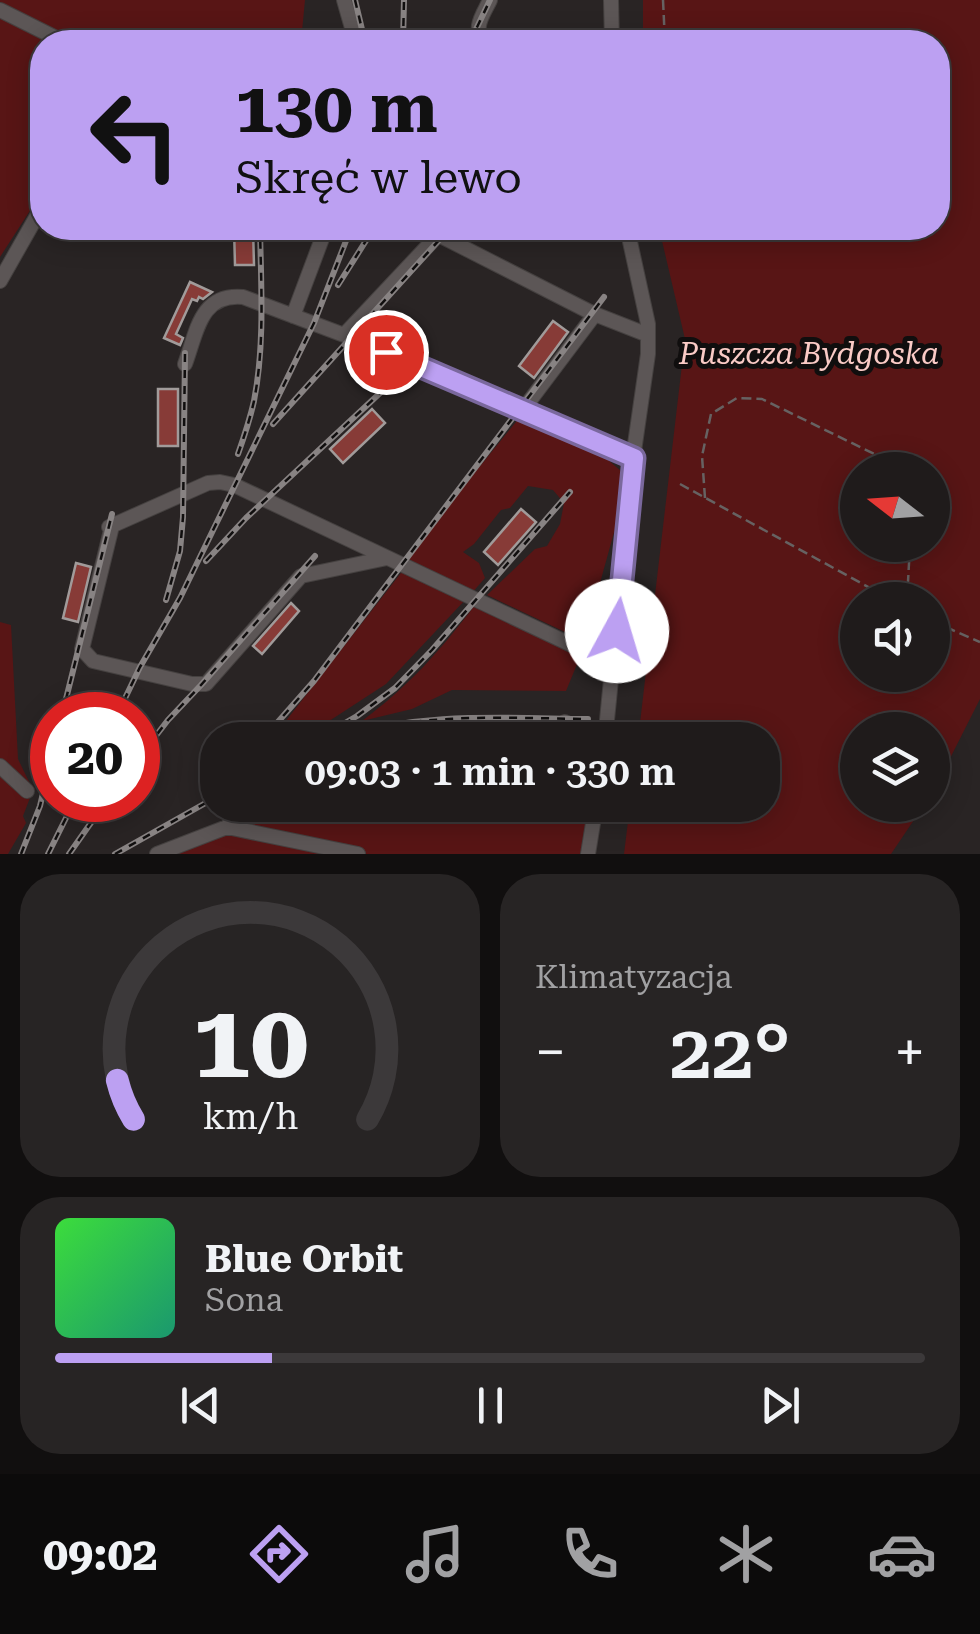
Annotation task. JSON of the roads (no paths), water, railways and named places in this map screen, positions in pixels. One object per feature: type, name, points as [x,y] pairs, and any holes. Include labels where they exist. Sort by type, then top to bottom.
[{"type":"lane","points":[[344,0],[350,30]]},
{"type":"lane","points":[[479,30],[490,0]]},
{"type":"lane","points":[[611,0],[612,30]]},
{"type":"lane","points":[[0,10],[40,30]]},
{"type":"lane","points":[[0,281],[30,228]]},
{"type":"lane","points":[[293,316],[322,240]]},
{"type":"lane","points":[[344,335],[423,240]]},
{"type":"lane","points":[[449,240],[595,314],[648,335]]},
{"type":"lane","points":[[607,722],[648,354],[648,324],[629,240]]},
{"type":"lane","points":[[185,364],[205,313],[219,299],[243,297],[344,335],[634,458]]},
{"type":"lane","points":[[522,410],[595,314]]},
{"type":"lane","points":[[388,558],[305,574],[206,684],[93,661],[82,649],[110,527],[208,483],[220,482],[268,499],[614,666]]},
{"type":"lane","points":[[0,766],[27,791]]},
{"type":"lane","points":[[157,854],[227,827],[231,822]]},
{"type":"lane","points":[[588,854],[593,822]]},
{"type":"lane","points":[[227,827],[358,854]]},
{"type":"railway","points":[[355,0],[362,30]]},
{"type":"railway","points":[[403,30],[404,0]]},
{"type":"railway","points":[[476,30],[490,0]]},
{"type":"railway","points":[[238,454],[254,401],[260,358],[260,240]]},
{"type":"railway","points":[[128,692],[180,598],[314,323],[346,240]]},
{"type":"railway","points":[[338,285],[366,240]]},
{"type":"railway","points":[[273,424],[439,240]]},
{"type":"railway","points":[[278,722],[314,681],[604,297]]},
{"type":"railway","points":[[166,600],[180,551],[183,517],[185,353]]},
{"type":"railway","points":[[206,561],[246,518],[394,380]]},
{"type":"railway","points":[[347,722],[395,688],[432,650],[570,492]]},
{"type":"railway","points":[[68,692],[112,514]]},
{"type":"railway","points":[[160,730],[315,556]]},
{"type":"railway","points":[[414,722],[588,719]]},
{"type":"railway","points":[[115,854],[200,806]]},
{"type":"railway","points":[[21,854],[34,822]]},
{"type":"railway","points":[[48,854],[64,822]]},
{"type":"railway","points":[[69,854],[92,822]]},
{"type":"park label","name":"Puszcza Bydgoska","points":[[809,354]]}]
